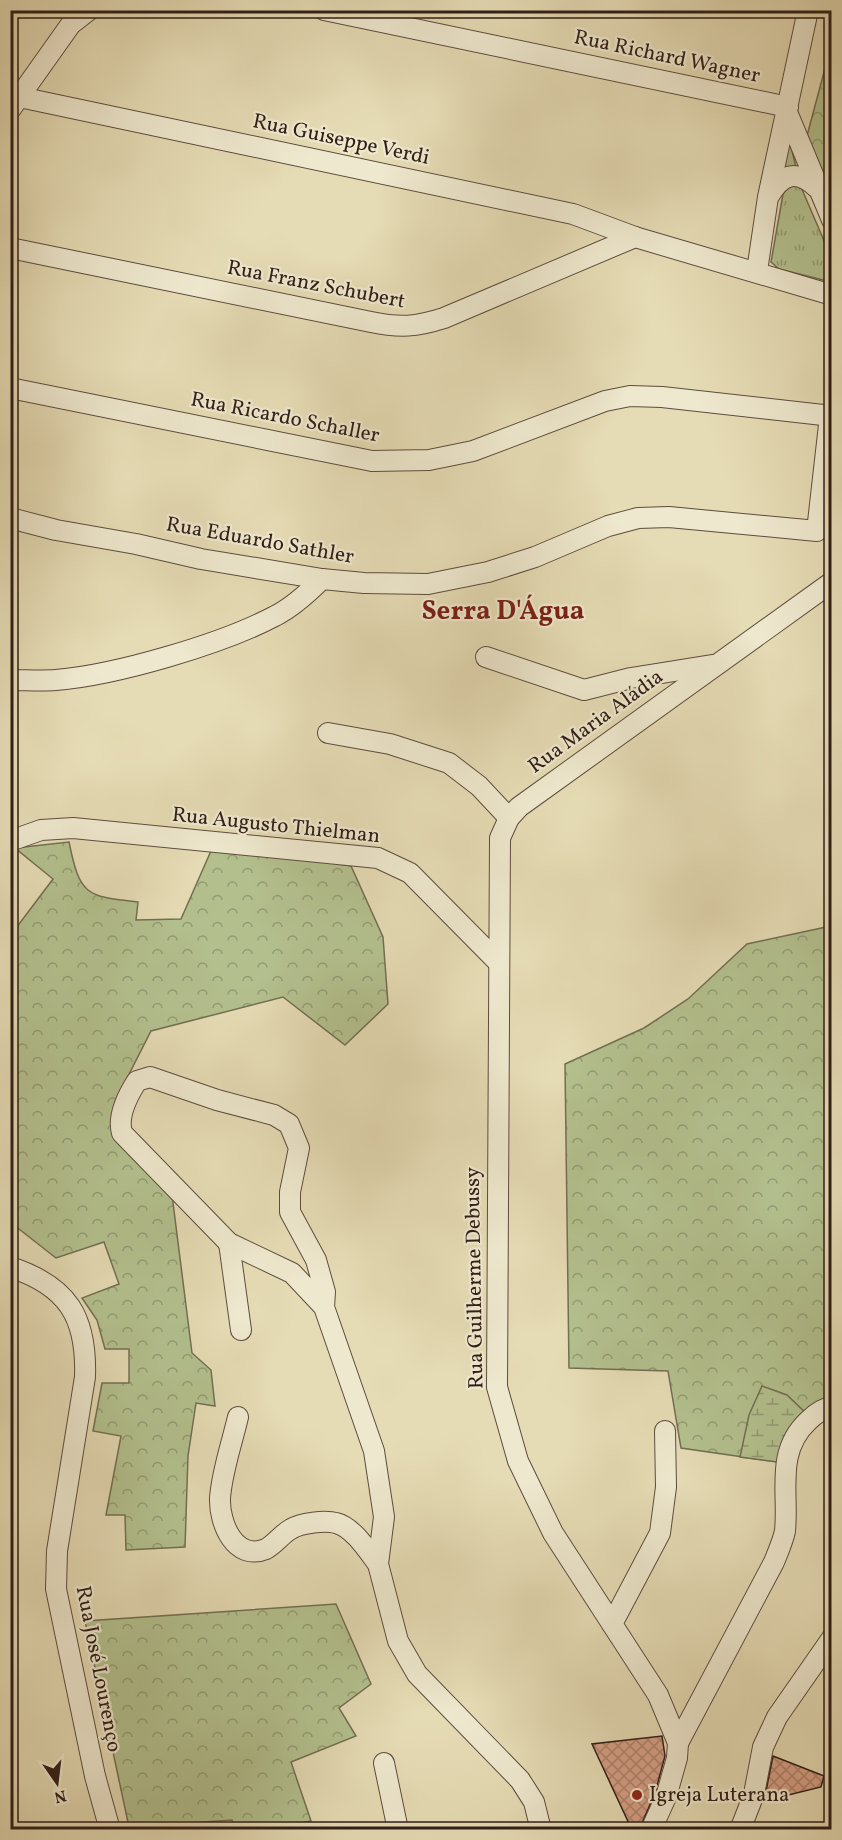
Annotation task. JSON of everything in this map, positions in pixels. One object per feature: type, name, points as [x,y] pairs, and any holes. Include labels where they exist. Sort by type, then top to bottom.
[{"type":"street","name":"Rua Guiseppe Verdi","points":[[88,10],[72,24],[13,101],[573,214],[635,237],[757,271],[831,295]]},
{"type":"street","name":"Rua Richard Wagner","points":[[324,10],[788,110]]},
{"type":"street","points":[[757,271],[768,197],[808,10]]},
{"type":"street","points":[[788,110],[816,187],[831,220]]},
{"type":"street","points":[[768,197],[776,185],[794,175],[805,176],[816,187]]},
{"type":"street","name":"Rua Franz Schubert","points":[[10,248],[371,322],[406,327],[444,318],[635,237]]},
{"type":"street","name":"Rua Ricardo Schaller","points":[[10,388],[372,461],[429,460],[473,451],[605,401],[630,396],[662,397],[831,416]]},
{"type":"street","name":"Rua Eduardo Sathler","points":[[10,518],[56,530],[322,579],[428,584],[488,572],[535,557],[608,526],[638,518],[669,517],[817,531],[831,416]]},
{"type":"street","points":[[10,680],[57,680],[103,672],[190,649],[276,616],[304,597],[322,579]]},
{"type":"street","name":"Rua Maria Aládia","points":[[509,818],[519,807],[831,582]]},
{"type":"street","points":[[486,657],[584,690],[630,678],[717,664]]},
{"type":"street","points":[[328,733],[390,744],[449,763],[478,786],[509,818],[500,838],[498,963]]},
{"type":"street","name":"Rua Augusto Thielman","points":[[10,841],[41,830],[73,828],[378,858],[410,873],[498,963]]},
{"type":"street","name":"Rua Guilherme Debussy","points":[[498,963],[497,1387],[508,1431],[532,1491],[553,1533],[658,1695],[678,1743]]},
{"type":"street","points":[[324,1306],[292,1273],[229,1243],[122,1133],[121,1123],[127,1099],[137,1081],[150,1077],[217,1100],[274,1115],[288,1124],[297,1138],[299,1148],[290,1192],[290,1212],[316,1260],[325,1292],[324,1306],[380,1475],[384,1517],[378,1564],[392,1620],[405,1656],[417,1674],[520,1780],[534,1802],[541,1830]]},
{"type":"street","points":[[229,1243],[240,1330]]},
{"type":"street","name":"Rua José Lourenço","points":[[10,1267],[42,1279],[60,1292],[75,1314],[86,1353],[85,1377],[57,1551],[56,1589],[95,1776],[110,1830]]},
{"type":"street","points":[[651,1830],[666,1797],[677,1758],[678,1743],[774,1562],[784,1533],[783,1478],[789,1449],[799,1429],[811,1418],[831,1407]]},
{"type":"street","points":[[237,1417],[220,1498],[225,1525],[235,1546],[257,1551],[267,1548],[293,1527],[334,1522],[341,1524],[356,1538],[378,1564]]},
{"type":"street","points":[[612,1624],[660,1533],[666,1487],[664,1431]]},
{"type":"street","points":[[740,1830],[754,1794],[763,1747],[777,1717],[831,1638]]},
{"type":"street","points":[[384,1763],[398,1830]]},
{"type":"green space","points":[[831,46],[831,191],[804,147]]},
{"type":"green space","points":[[788,135],[796,167],[781,173]]},
{"type":"green space","points":[[789,186],[801,187],[831,257],[831,282],[779,269],[771,262],[783,194]]},
{"type":"green space","points":[[69,842],[77,873],[88,890],[107,898],[138,902],[136,920],[181,919],[214,844],[351,866],[383,937],[388,1004],[345,1045],[283,997],[151,1031],[118,1096],[115,1132],[171,1187],[192,1353],[211,1370],[215,1406],[196,1403],[188,1456],[185,1547],[126,1550],[125,1515],[106,1515],[121,1436],[93,1431],[102,1383],[129,1383],[129,1349],[105,1349],[97,1320],[82,1298],[119,1284],[104,1242],[56,1258],[10,1222],[10,936],[53,879],[15,848]]},
{"type":"green space","points":[[831,926],[831,1407],[785,1463],[681,1448],[668,1371],[569,1368],[565,1064],[644,1028],[688,999],[747,944]]},
{"type":"green space","points":[[762,1386],[787,1395],[811,1418],[785,1463],[740,1457],[749,1415]]},
{"type":"green space","points":[[336,1604],[371,1684],[339,1708],[356,1736],[291,1762],[311,1821],[273,1829],[233,1829],[232,1820],[129,1827],[85,1621]]},
{"type":"building","name":"Igreja Luterana","points":[[662,1736],[665,1756],[655,1793],[639,1830],[632,1830],[592,1744]]},
{"type":"building","points":[[773,1756],[824,1776],[821,1787],[764,1801]]},
{"type":"place","name":"Igreja Luterana","points":[[637,1795]]},
{"type":"district","name":"Serra D'Água","points":[[503,612]]}]
